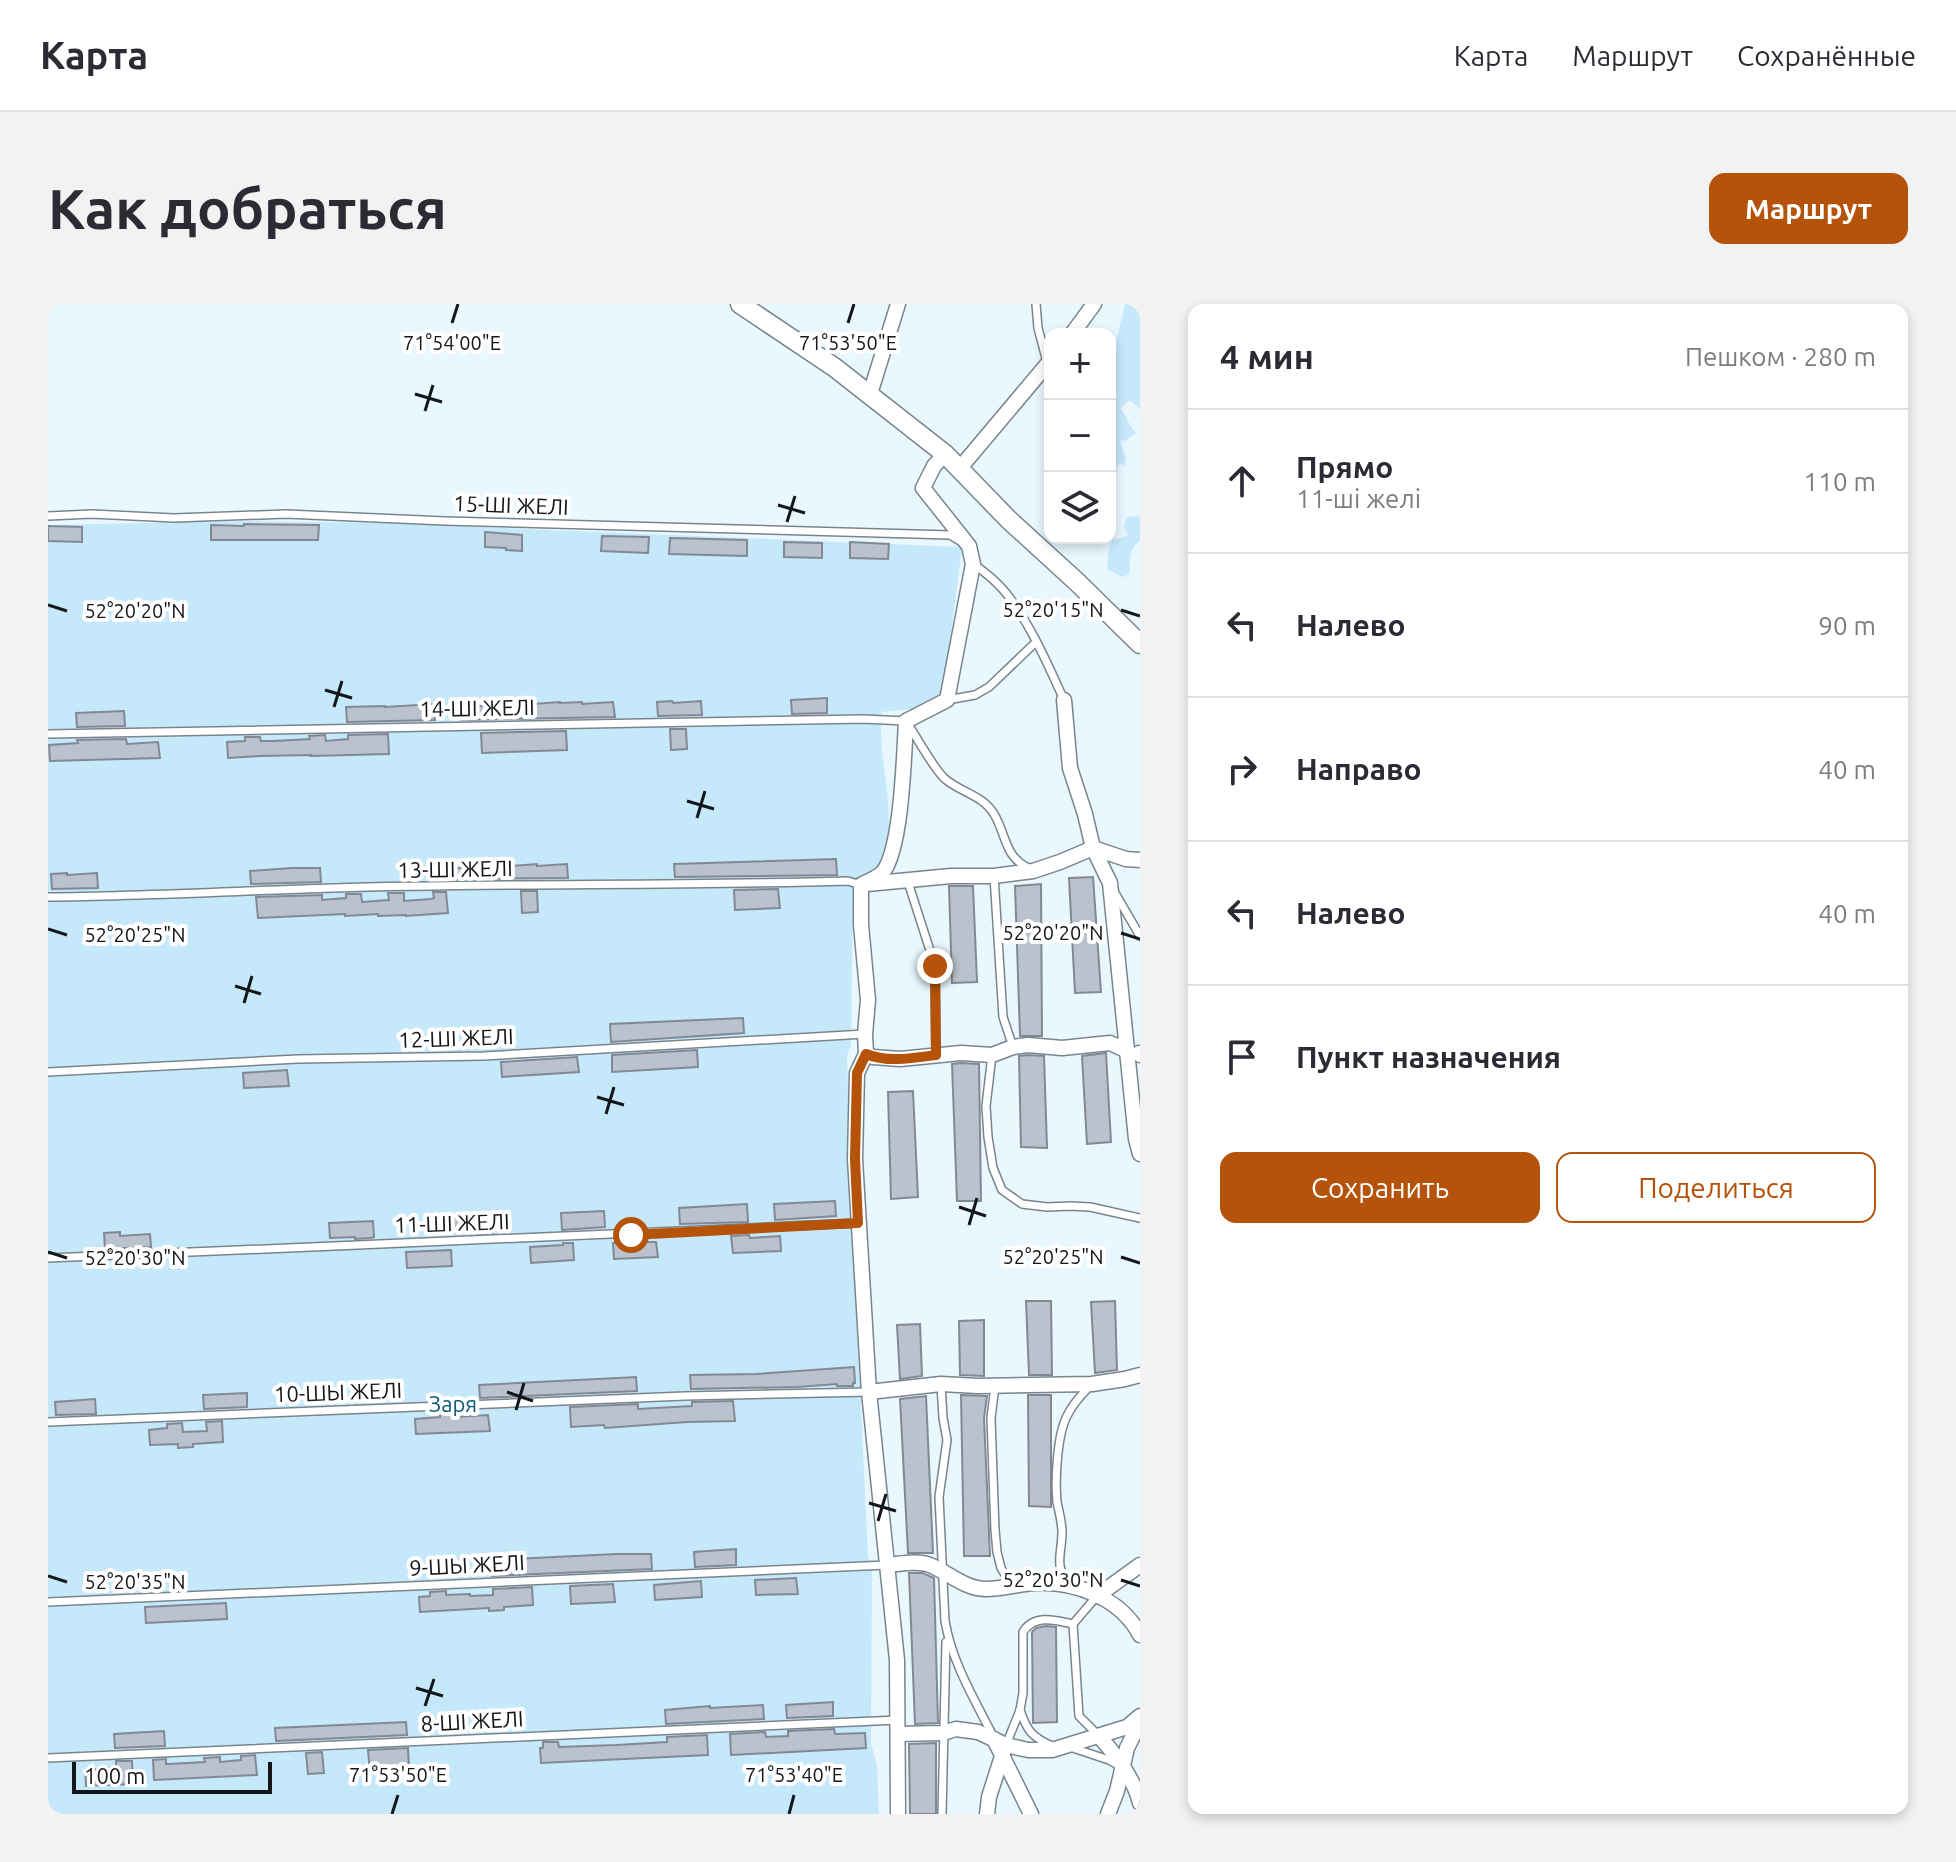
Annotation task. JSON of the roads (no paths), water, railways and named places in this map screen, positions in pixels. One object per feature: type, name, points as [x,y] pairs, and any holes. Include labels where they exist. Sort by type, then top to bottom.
[{"type":"street","points":[[740,304],[834,367],[945,454],[1009,520],[1140,644]]},
{"type":"street","points":[[870,394],[898,304]]},
{"type":"street","points":[[1076,328],[1094,304]]},
{"type":"street","points":[[960,468],[1044,369]]},
{"type":"street","points":[[861,885],[882,874],[891,857],[900,808],[906,721],[947,700],[973,564],[969,546],[923,488],[934,466],[945,454]]},
{"type":"street","points":[[1064,700],[1070,768],[1093,848],[1110,883],[1135,1053],[1136,1139],[1140,1154]]},
{"type":"street","points":[[861,885],[1033,871],[1093,848],[1126,859],[1140,860]]},
{"type":"street","points":[[861,885],[861,925],[868,1000],[866,1054],[857,1073],[855,1159],[869,1392],[897,1660],[898,1814]]},
{"type":"street","points":[[866,1054],[900,1059],[961,1053],[992,1055],[1028,1045],[1062,1048],[1110,1043],[1135,1053]]},
{"type":"street","points":[[869,1392],[941,1384],[1092,1384],[1140,1375]]},
{"type":"street","points":[[887,1565],[927,1563],[957,1581],[985,1589],[1036,1583],[1072,1586],[1117,1606],[1140,1635]]},
{"type":"street","points":[[1097,1596],[1139,1565]]},
{"type":"street","points":[[898,1727],[943,1733],[956,1729],[978,1732],[1001,1746],[1052,1750],[1127,1727],[1140,1719]]},
{"type":"street","points":[[1108,1814],[1127,1748],[1140,1719]]},
{"type":"street","points":[[1099,1736],[1113,1751],[1139,1795]]},
{"type":"street","points":[[987,1814],[1001,1746]]},
{"type":"street","points":[[1001,1746],[1031,1814]]},
{"type":"lane","points":[[1036,304],[1038,328],[1044,347]]},
{"type":"lane","name":"15-ШІ ЖЕЛІ","points":[[48,516],[92,514],[174,518],[286,514],[950,535],[969,546]]},
{"type":"lane","points":[[973,564],[1006,594],[1036,642],[1064,700]]},
{"type":"lane","points":[[947,700],[975,695],[989,687],[1036,642]]},
{"type":"lane","name":"14-ШІ ЖЕЛІ","points":[[48,734],[863,719],[906,721]]},
{"type":"lane","points":[[906,721],[944,777],[979,798],[994,812],[1010,854],[1020,865],[1033,871]]},
{"type":"lane","points":[[994,876],[1003,1017],[1013,1047]]},
{"type":"lane","name":"13-ШІ ЖЕЛІ","points":[[48,897],[333,888],[848,881],[861,885]]},
{"type":"lane","points":[[908,882],[935,966],[936,1055]]},
{"type":"lane","points":[[1110,883],[1140,936]]},
{"type":"lane","name":"12-ШІ ЖЕЛІ","points":[[48,1072],[298,1059],[484,1056],[865,1034]]},
{"type":"lane","points":[[992,1055],[986,1106],[988,1137],[993,1168],[1002,1190],[1022,1204],[1090,1207],[1140,1218]]},
{"type":"lane","name":"11-ШІ ЖЕЛІ","points":[[48,1258],[858,1223]]},
{"type":"lane","points":[[941,1384],[947,1440],[939,1497],[946,1632],[942,1814]]},
{"type":"lane","points":[[1072,1586],[1062,1575],[1059,1565],[1062,1533],[1057,1499],[1059,1451],[1066,1416],[1092,1384]]},
{"type":"lane","points":[[995,1386],[991,1418],[995,1530],[1001,1568],[1012,1586]]},
{"type":"lane","name":"10-ШЫ ЖЕЛІ","points":[[48,1422],[685,1396],[869,1392]]},
{"type":"lane","name":"9-ШЫ ЖЕЛІ","points":[[48,1602],[887,1565]]},
{"type":"lane","points":[[1097,1596],[1073,1624],[1079,1716],[1099,1736]]},
{"type":"lane","points":[[1001,1746],[1020,1710],[1023,1632],[1028,1624],[1038,1620],[1073,1624]]},
{"type":"lane","points":[[946,1632],[959,1667],[1001,1746]]},
{"type":"lane","points":[[1020,1710],[1029,1732],[1039,1740],[1109,1760],[1123,1769]]},
{"type":"lane","name":"8-ШІ ЖЕЛІ","points":[[48,1758],[898,1727]]},
{"type":"park label","name":"Заря","points":[[453,1404]]}]
